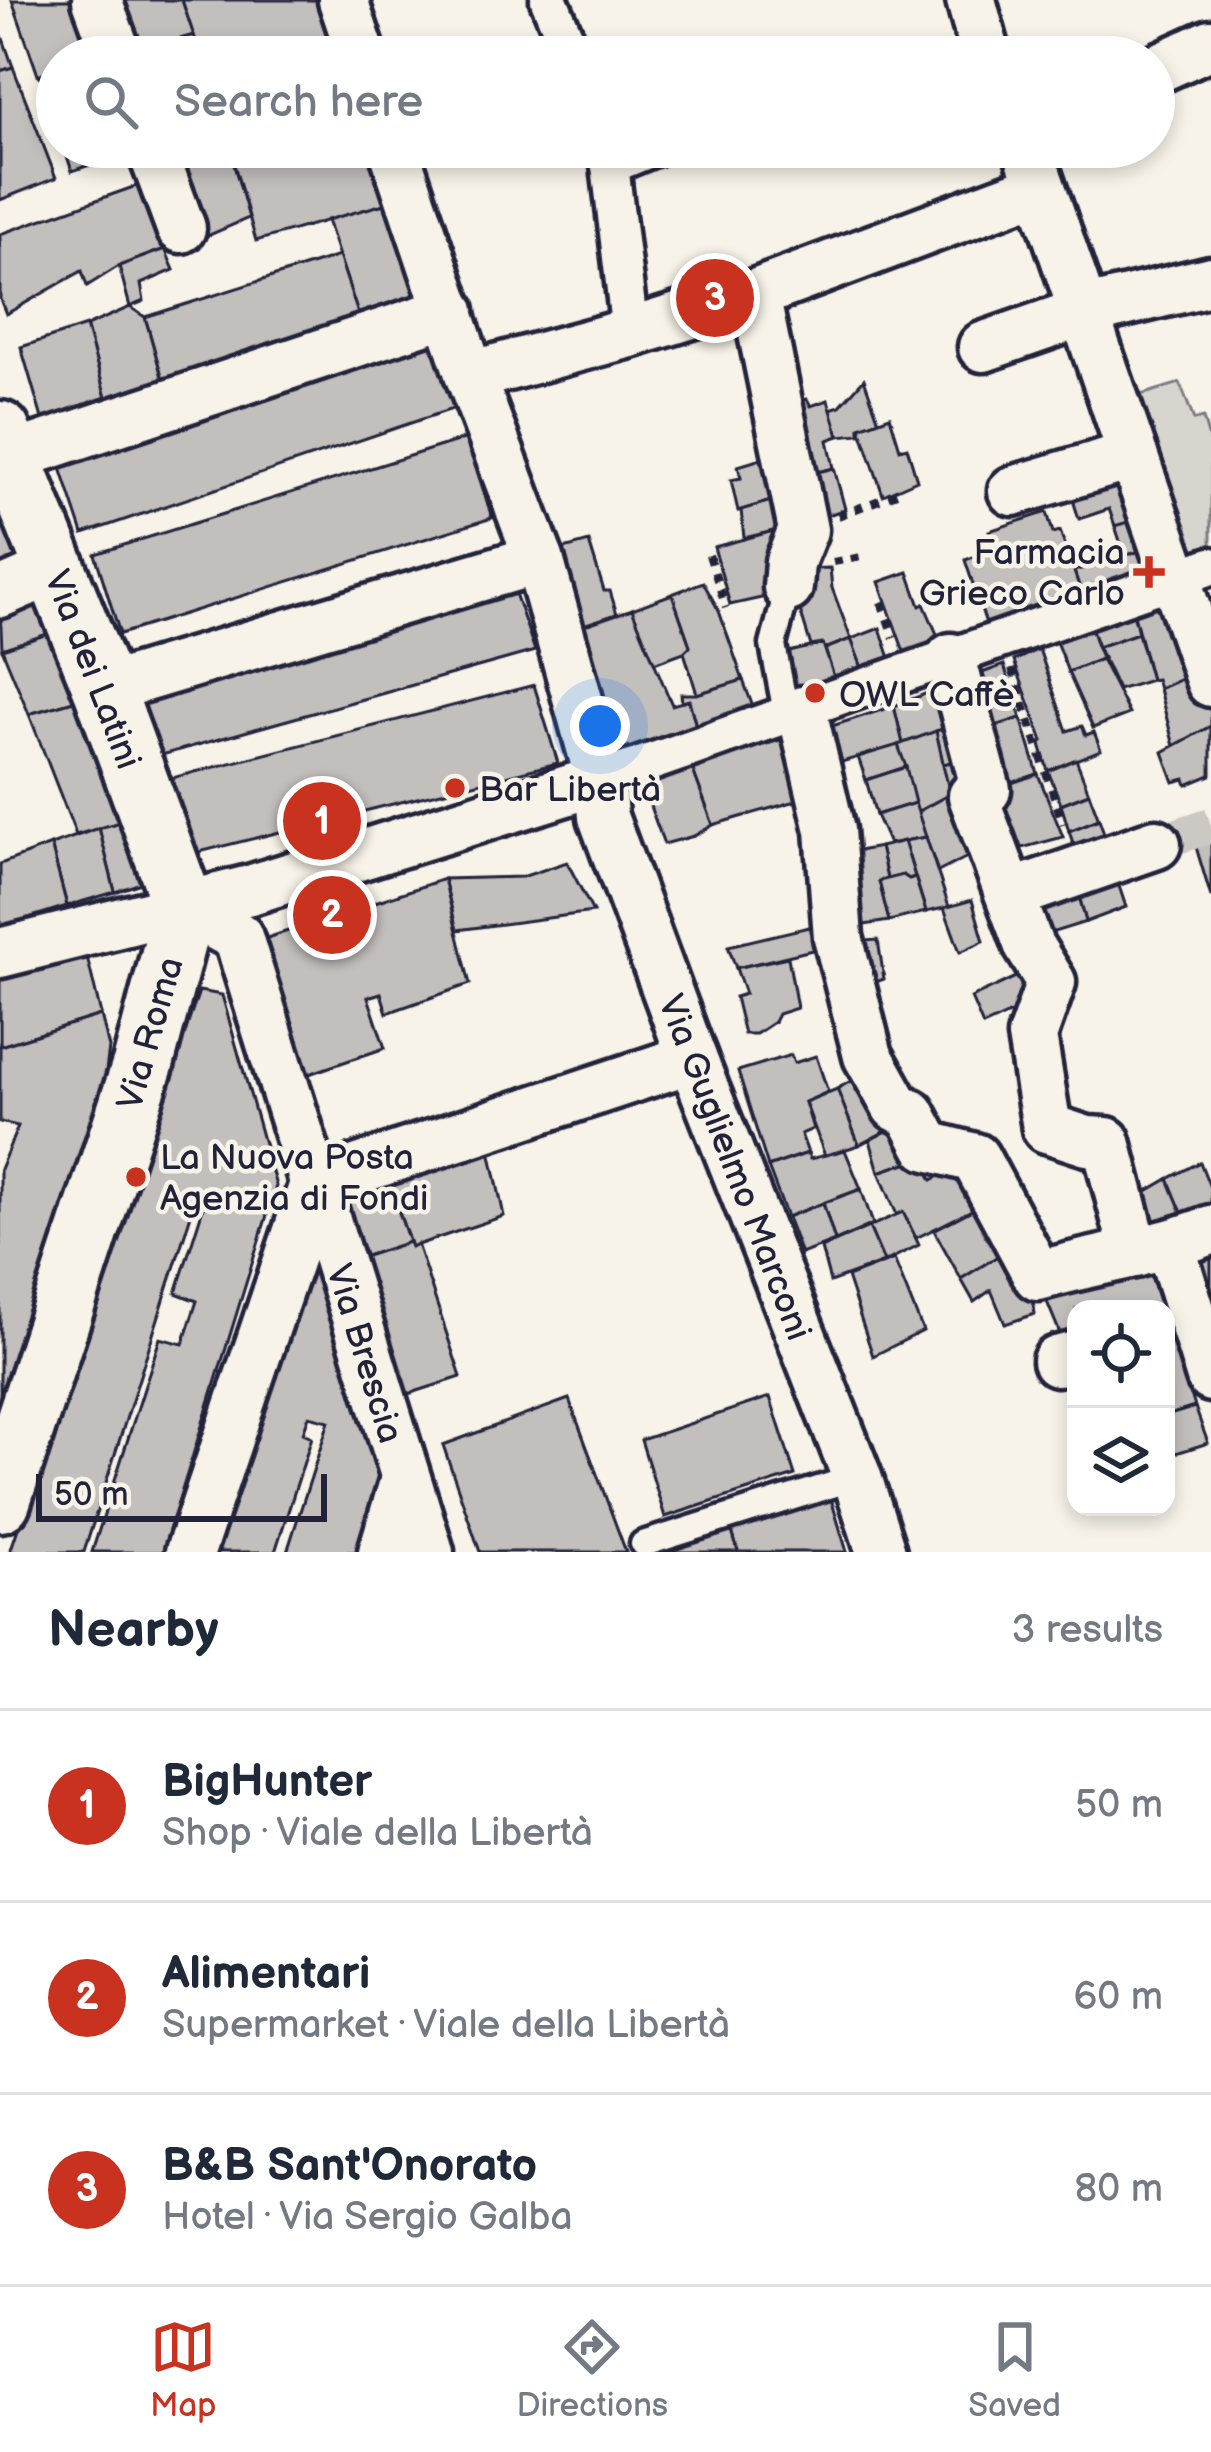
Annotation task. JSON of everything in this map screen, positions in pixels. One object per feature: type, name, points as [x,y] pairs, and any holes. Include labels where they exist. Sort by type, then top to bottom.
[{"type":"street","points":[[97,0],[110,36]]},
{"type":"street","points":[[343,0],[355,36]]},
{"type":"street","points":[[549,0],[564,36]]},
{"type":"street","points":[[971,0],[978,36]]},
{"type":"street","points":[[159,168],[181,228]]},
{"type":"street","name":"Via Guglielmo Marconi","points":[[400,168],[470,376],[539,559],[600,780],[603,817],[881,1552]]},
{"type":"street","points":[[609,168],[630,334]]},
{"type":"street","points":[[470,376],[630,334],[755,294],[1032,168],[1086,311],[1132,455],[1193,572],[1211,682]]},
{"type":"street","points":[[983,346],[1086,311],[1211,281]]},
{"type":"street","points":[[755,294],[803,530],[790,562],[788,587]]},
{"type":"street","points":[[5,444],[450,311]]},
{"type":"street","name":"Via dei Latini","points":[[5,444],[104,689],[184,908]]},
{"type":"street","points":[[1013,491],[1132,455]]},
{"type":"street","points":[[104,689],[539,559]]},
{"type":"street","points":[[0,593],[55,569]]},
{"type":"street","points":[[0,953],[184,908],[600,780],[1193,572]]},
{"type":"street","points":[[951,658],[986,790],[973,796],[1029,946],[1051,982],[1032,1036],[1046,1128]]},
{"type":"street","points":[[802,711],[830,830],[838,937],[868,1057],[896,1106],[911,1114],[928,1146],[975,1158],[1046,1128],[1087,1142],[1106,1142],[1172,1243],[1180,1325],[1211,1377]]},
{"type":"street","points":[[1012,894],[1167,840]]},
{"type":"street","name":"Via Brescia","points":[[184,908],[238,937],[429,1552]]},
{"type":"street","name":"Via Roma","points":[[2,1492],[142,1064],[184,908]]},
{"type":"street","points":[[190,1552],[314,1184],[692,1058]]},
{"type":"street","points":[[975,1158],[1038,1276],[1172,1243]]},
{"type":"street","points":[[383,1552],[405,1479]]},
{"type":"lane","points":[[788,587],[773,645],[784,702],[802,711]]},
{"type":"lane","points":[[643,1544],[856,1477]]},
{"type":"path","points":[[803,530],[897,493]]},
{"type":"path","points":[[709,555],[726,608]]},
{"type":"path","points":[[1003,639],[1063,824]]},
{"type":"shaded area","points":[[1180,383],[1194,420],[1203,418],[1211,446],[1211,552],[1186,561],[1131,398]]},
{"type":"building","points":[[12,0],[86,0],[98,36],[36,36],[36,69]]},
{"type":"building","points":[[111,0],[182,0],[194,35],[191,36],[122,36]]},
{"type":"building","points":[[182,0],[321,0],[334,36],[194,36]]},
{"type":"building","points":[[0,30],[13,67],[0,71]]},
{"type":"building","points":[[13,67],[36,126],[36,168],[52,168],[56,178],[0,200],[0,71]]},
{"type":"building","points":[[166,168],[235,168],[249,218],[191,243]]},
{"type":"building","points":[[235,168],[383,168],[395,201],[256,241]]},
{"type":"building","points":[[142,184],[165,249],[119,266],[87,286],[82,271],[6,314],[0,299],[0,234]]},
{"type":"building","points":[[395,201],[437,302],[362,326],[327,220]]},
{"type":"building","points":[[165,249],[174,270],[141,284],[144,301],[130,307],[119,266]]},
{"type":"building","points":[[339,256],[362,326],[164,384],[145,317]]},
{"type":"building","points":[[130,307],[145,317],[164,384],[108,405],[86,326]]},
{"type":"building","points":[[86,326],[108,405],[43,422],[21,347]]},
{"type":"building","points":[[439,329],[464,405],[83,534],[58,459]]},
{"type":"building","points":[[864,379],[879,421],[860,427],[860,434],[839,436],[830,409],[840,406]]},
{"type":"building","points":[[807,399],[811,406],[828,400],[839,436],[828,440],[834,468],[802,476],[783,406]]},
{"type":"building","points":[[890,416],[900,449],[907,447],[917,480],[883,495],[860,427]]},
{"type":"building","points":[[467,438],[492,518],[120,634],[95,554]]},
{"type":"building","points":[[778,454],[788,496],[738,511],[731,480],[741,478],[738,466]]},
{"type":"building","points":[[834,468],[845,509],[812,521],[802,476]]},
{"type":"building","points":[[1124,472],[1139,519],[1115,526],[1109,509],[1079,519],[1069,487]]},
{"type":"building","points":[[0,491],[27,565],[0,575]]},
{"type":"building","points":[[788,496],[796,526],[744,538],[741,510]]},
{"type":"building","points":[[1047,512],[1053,533],[1060,531],[1085,603],[989,633],[965,560],[994,550],[989,531]]},
{"type":"building","points":[[1139,519],[1150,548],[1125,556],[1115,526]]},
{"type":"building","points":[[781,529],[775,595],[730,605],[714,547]]},
{"type":"building","points":[[589,542],[604,591],[610,591],[617,614],[580,626],[553,552]]},
{"type":"building","points":[[1150,548],[1160,576],[1085,603],[1074,571]]},
{"type":"building","points":[[830,568],[832,588],[851,639],[825,649],[823,644],[811,646],[796,597],[796,569]]},
{"type":"building","points":[[908,572],[943,648],[908,663],[879,582]]},
{"type":"building","points":[[509,576],[535,651],[151,758],[127,688]]},
{"type":"building","points":[[703,582],[719,611],[743,680],[697,694],[683,649],[690,646],[672,594]]},
{"type":"building","points":[[40,592],[57,631],[2,649],[0,608]]},
{"type":"building","points":[[1169,593],[1197,672],[1159,689],[1156,679],[1151,680],[1132,607]]},
{"type":"building","points":[[672,594],[690,646],[654,663],[632,609]]},
{"type":"building","points":[[1132,608],[1138,633],[1098,647],[1088,620]]},
{"type":"building","points":[[632,609],[672,705],[689,700],[698,733],[617,758],[573,629]]},
{"type":"building","points":[[1090,624],[1101,659],[1068,672],[1055,639]]},
{"type":"building","points":[[880,628],[893,667],[865,676],[851,639]]},
{"type":"building","points":[[57,631],[84,698],[29,714],[2,649]]},
{"type":"building","points":[[1138,633],[1151,680],[1118,690],[1098,647]]},
{"type":"building","points":[[851,639],[865,676],[837,686],[825,649]]},
{"type":"building","points":[[823,644],[837,686],[794,698],[785,653]]},
{"type":"building","points":[[1039,649],[1067,731],[1082,726],[1086,735],[1094,732],[1101,750],[1048,771],[1043,741],[1014,661]]},
{"type":"building","points":[[1101,659],[1129,714],[1093,728],[1068,672]]},
{"type":"building","points":[[1004,665],[1021,718],[981,731],[963,680]]},
{"type":"building","points":[[1197,672],[1211,726],[1174,746],[1159,689]]},
{"type":"building","points":[[743,680],[756,715],[698,733],[689,700],[682,702],[681,694]]},
{"type":"building","points":[[951,684],[963,722],[903,744],[894,706]]},
{"type":"building","points":[[534,685],[558,763],[183,856],[164,780]]},
{"type":"building","points":[[84,698],[134,818],[76,835],[29,714]]},
{"type":"building","points":[[894,706],[903,744],[842,762],[832,726]]},
{"type":"building","points":[[1021,718],[1038,774],[994,789],[984,730]]},
{"type":"building","points":[[963,722],[973,757],[943,764],[936,731]]},
{"type":"building","points":[[1211,726],[1211,775],[1187,785],[1185,779],[1174,782],[1163,752]]},
{"type":"building","points":[[936,731],[950,794],[917,812],[898,745]]},
{"type":"building","points":[[795,736],[810,797],[713,825],[691,765]]},
{"type":"building","points":[[898,745],[906,767],[866,780],[858,757]]},
{"type":"building","points":[[973,757],[950,794],[943,764]]},
{"type":"building","points":[[1076,759],[1089,793],[1061,804],[1048,771]]},
{"type":"building","points":[[691,765],[713,825],[664,844],[645,779]]},
{"type":"building","points":[[906,767],[915,803],[876,815],[866,780]]},
{"type":"building","points":[[1038,774],[1063,837],[999,854],[994,789]]},
{"type":"building","points":[[1089,793],[1099,819],[1069,831],[1061,804]]},
{"type":"building","points":[[950,794],[983,849],[938,872],[917,812]]},
{"type":"building","points":[[915,803],[926,837],[889,844],[876,815]]},
{"type":"building","points":[[134,818],[152,879],[115,892],[99,828]]},
{"type":"building","points":[[1099,819],[1110,850],[1079,861],[1069,831]]},
{"type":"building","points":[[99,828],[115,892],[67,906],[51,845]]},
{"type":"building","points":[[1211,831],[1211,897],[1193,837]]},
{"type":"building","points":[[926,837],[949,907],[926,912],[904,841]]},
{"type":"building","points":[[904,841],[915,877],[887,879],[880,847]]},
{"type":"building","points":[[51,845],[67,906],[0,927],[0,864]]},
{"type":"building","points":[[880,847],[887,879],[879,881],[889,921],[846,928],[836,855]]},
{"type":"building","points":[[567,862],[593,912],[457,930],[444,879],[522,877]]},
{"type":"building","points":[[1114,871],[1126,907],[1086,922],[1076,885]]},
{"type":"building","points":[[915,877],[926,912],[889,921],[879,881]]},
{"type":"building","points":[[444,879],[470,984],[387,1013],[381,993],[368,997],[385,1048],[303,1076],[258,941]]},
{"type":"building","points":[[1076,885],[1086,922],[1035,938],[1022,905]]},
{"type":"building","points":[[972,900],[984,941],[960,952],[944,908]]},
{"type":"building","points":[[826,923],[829,946],[736,968],[728,946]]},
{"type":"building","points":[[878,940],[884,979],[860,988],[849,942]]},
{"type":"building","points":[[85,948],[101,1015],[0,1046],[0,970]]},
{"type":"building","points":[[788,957],[797,1008],[778,1014],[756,1034],[744,1034],[735,997],[745,994],[736,968]]},
{"type":"building","points":[[1027,972],[1028,1005],[983,1026],[971,998]]},
{"type":"building","points":[[199,991],[222,995],[276,1186],[163,1552],[92,1552],[160,1338],[183,1344],[197,1301],[176,1293],[203,1208],[194,1205],[84,1552],[10,1552]]},
{"type":"building","points":[[101,1015],[109,1048],[97,1138],[0,1420],[0,1169],[18,1126],[0,1122],[0,1046]]},
{"type":"building","points":[[791,1055],[794,1063],[816,1056],[828,1092],[805,1102],[813,1129],[801,1134],[808,1153],[768,1167],[738,1071]]},
{"type":"building","points":[[870,1070],[895,1126],[859,1145],[837,1089]]},
{"type":"building","points":[[837,1089],[859,1145],[825,1156],[805,1102]]},
{"type":"building","points":[[908,1120],[921,1158],[879,1172],[870,1140]]},
{"type":"building","points":[[490,1150],[504,1216],[411,1247],[389,1183]]},
{"type":"building","points":[[845,1150],[861,1189],[787,1217],[768,1167],[808,1153],[810,1159]]},
{"type":"building","points":[[921,1158],[932,1180],[951,1170],[976,1208],[916,1238],[903,1212],[897,1215],[879,1172]]},
{"type":"building","points":[[1200,1162],[1211,1190],[1211,1220],[1189,1230],[1168,1179]]},
{"type":"building","points":[[1168,1179],[1189,1230],[1140,1248],[1125,1204]]},
{"type":"building","points":[[389,1183],[409,1242],[351,1261],[332,1203]]},
{"type":"building","points":[[861,1189],[873,1224],[835,1241],[823,1203]]},
{"type":"building","points":[[823,1203],[835,1241],[801,1254],[787,1217]]},
{"type":"building","points":[[976,1208],[1003,1253],[961,1279],[934,1230]]},
{"type":"building","points":[[903,1212],[919,1245],[884,1262],[869,1227]]},
{"type":"building","points":[[869,1227],[884,1262],[830,1282],[821,1248]]},
{"type":"building","points":[[1211,1240],[1211,1316],[1184,1249]]},
{"type":"building","points":[[409,1242],[411,1247],[417,1244],[461,1377],[396,1398],[351,1261]]},
{"type":"building","points":[[1003,1253],[1032,1294],[1035,1314],[1005,1324],[991,1290],[974,1302],[961,1279]]},
{"type":"building","points":[[304,1258],[327,1261],[384,1475],[358,1552],[287,1552],[329,1421],[309,1416],[303,1433],[312,1437],[275,1552],[209,1552]]},
{"type":"building","points":[[894,1259],[923,1331],[873,1356],[847,1277]]},
{"type":"building","points":[[1147,1264],[1159,1300],[1067,1300],[1066,1348],[1043,1292]]},
{"type":"building","points":[[1175,1344],[1195,1407],[1175,1413]]},
{"type":"building","points":[[770,1397],[795,1475],[665,1517],[641,1440]]},
{"type":"building","points":[[569,1399],[626,1552],[480,1552],[443,1445]]},
{"type":"building","points":[[1195,1407],[1208,1443],[1175,1453],[1175,1413]]},
{"type":"building","points":[[831,1499],[847,1552],[738,1552],[731,1528]]},
{"type":"building","points":[[731,1528],[738,1552],[657,1552]]},
{"type":"tunnel","points":[[1178,836],[1211,825]]},
{"type":"place","name":"B&B Sant'Onorato","points":[[715,298]]},
{"type":"place","name":"Farmacia Grieco Carlo","points":[[1149,572]]},
{"type":"place","name":"OWL Caffè","points":[[815,693]]},
{"type":"place","name":"Bar Libertà","points":[[455,788]]},
{"type":"place","name":"BigHunter","points":[[322,821]]},
{"type":"place","name":"Alimentari","points":[[332,915]]},
{"type":"place","name":"La Nuova Posta Agenzia di Fondi","points":[[136,1177]]}]
